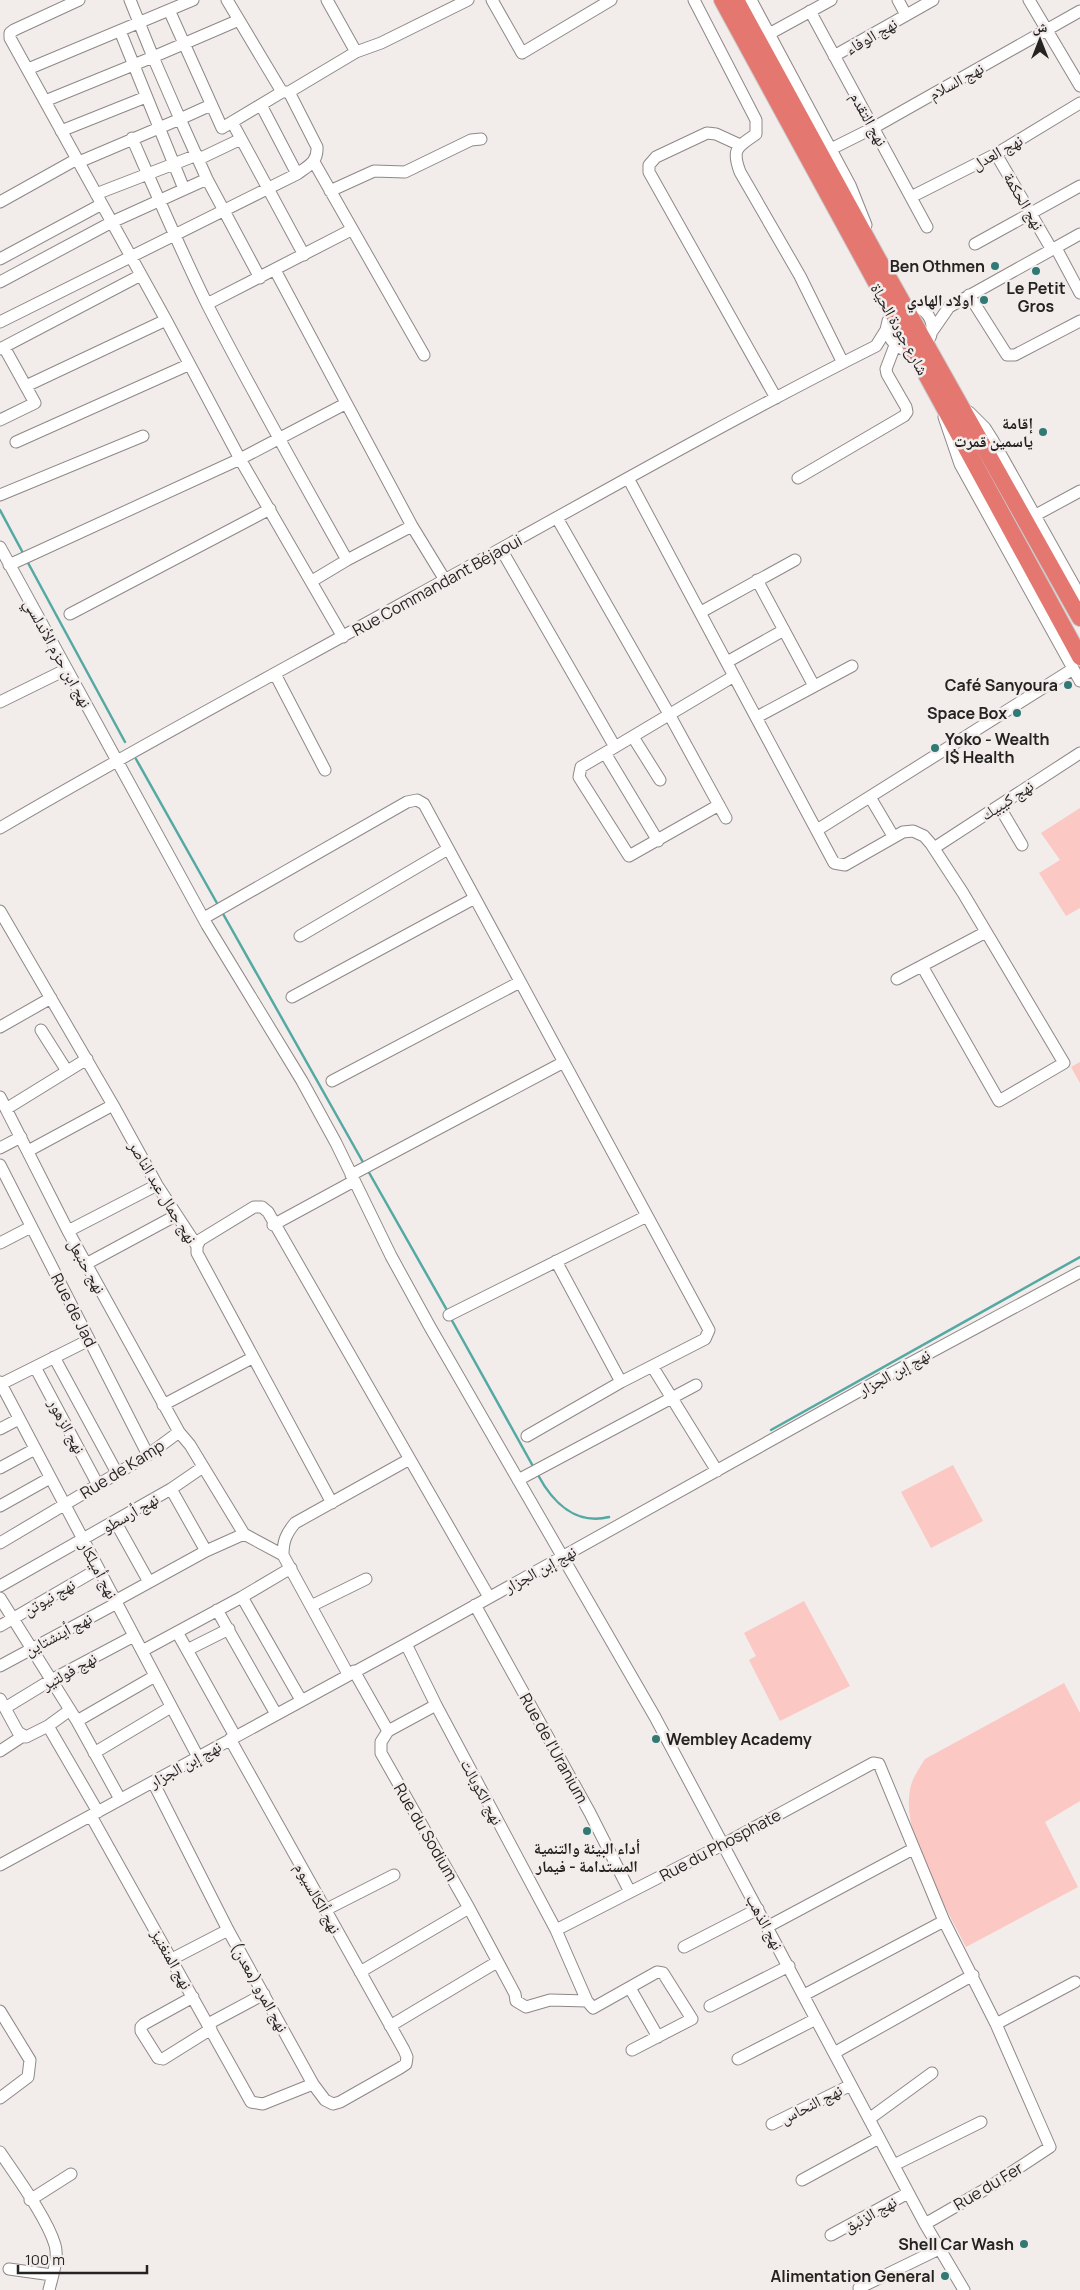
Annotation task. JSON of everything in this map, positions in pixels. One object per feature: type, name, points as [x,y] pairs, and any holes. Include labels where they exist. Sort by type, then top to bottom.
[{"type":"highway","name":"شارع جودة الحياة","points":[[722,0],[901,313],[930,337],[958,400],[1080,618]]},
{"type":"highway","name":"شارع جودة الحياة","points":[[736,0],[877,257],[901,313],[903,350],[941,403],[1077,663]]},
{"type":"street","points":[[79,0],[10,33],[10,38],[166,320],[188,365],[240,459],[343,637]]},
{"type":"street","points":[[130,0],[207,179],[260,278]]},
{"type":"street","points":[[28,69],[194,0]]},
{"type":"street","points":[[0,322],[297,174],[314,162],[318,156],[318,147],[227,0]]},
{"type":"street","points":[[327,0],[356,52]]},
{"type":"street","points":[[169,10],[222,128],[356,52],[381,43],[468,0]]},
{"type":"street","points":[[492,0],[522,53],[611,0]]},
{"type":"street","points":[[694,0],[756,120],[756,134],[740,145],[736,150],[734,158],[740,172],[800,276],[843,363]]},
{"type":"street","points":[[751,0],[858,202],[877,257]]},
{"type":"street","points":[[898,0],[906,15]]},
{"type":"street","name":"نهج الوفاء","points":[[834,56],[933,0]]},
{"type":"street","points":[[1029,0],[1080,86]]},
{"type":"street","points":[[769,34],[826,1]]},
{"type":"street","name":"نهج التقدم","points":[[810,11],[927,226]]},
{"type":"street","name":"نهج السلام","points":[[831,149],[873,128],[1080,11]]},
{"type":"street","points":[[45,101],[239,20]]},
{"type":"street","points":[[120,31],[184,189]]},
{"type":"street","points":[[62,131],[146,97]]},
{"type":"street","name":"نهج العدل","points":[[911,196],[996,154],[1080,104]]},
{"type":"street","points":[[0,202],[78,160],[212,105]]},
{"type":"street","points":[[261,105],[297,174]]},
{"type":"street","points":[[232,122],[304,256]]},
{"type":"street","points":[[740,145],[716,134],[707,133],[656,156],[648,165],[648,172],[776,398]]},
{"type":"street","points":[[132,138],[174,235],[207,304],[278,438],[347,560]]},
{"type":"street","points":[[0,259],[99,199],[148,174],[198,157],[241,139]]},
{"type":"street","points":[[330,191],[374,172],[405,172],[471,140],[481,139]]},
{"type":"street","name":"نهج الحكمة","points":[[996,154],[1080,293]]},
{"type":"street","points":[[314,162],[351,230],[424,355]]},
{"type":"street","points":[[0,282],[112,222],[207,179]]},
{"type":"street","points":[[975,244],[1080,186]]},
{"type":"street","points":[[207,304],[304,256],[351,230]]},
{"type":"street","points":[[903,350],[876,346],[886,330],[901,313],[949,306],[1080,234]]},
{"type":"street","points":[[275,270],[345,404],[412,526],[445,580]]},
{"type":"street","points":[[0,420],[35,403],[2,348],[141,275]]},
{"type":"street","points":[[969,295],[1007,355],[1015,355],[1080,321]]},
{"type":"street","points":[[798,478],[904,416],[907,412],[906,407],[887,374],[886,368],[903,350],[930,337],[949,306]]},
{"type":"street","points":[[26,386],[166,320]]},
{"type":"street","name":"Rue Commandant Béjaoui","points":[[0,828],[118,759],[343,637],[628,478],[876,346]]},
{"type":"street","points":[[16,442],[188,365]]},
{"type":"street","points":[[958,400],[984,428],[1080,596]]},
{"type":"street","points":[[9,565],[240,459],[345,404]]},
{"type":"street","points":[[0,495],[143,436]]},
{"type":"street","points":[[628,478],[834,864],[845,866],[893,836],[912,831],[924,836],[934,848],[986,932],[1064,1063],[999,1101],[922,966]]},
{"type":"street","points":[[1034,516],[1080,491]]},
{"type":"street","points":[[70,614],[270,510]]},
{"type":"street","points":[[557,518],[726,818]]},
{"type":"street","points":[[312,582],[347,560],[412,526]]},
{"type":"street","points":[[501,549],[658,841]]},
{"type":"street","name":"نهج ابن حزم الأندلسي","points":[[1,551],[118,759],[204,918],[302,1082],[352,1178]]},
{"type":"street","points":[[701,612],[795,560]]},
{"type":"street","points":[[756,580],[814,686]]},
{"type":"street","points":[[727,662],[784,630]]},
{"type":"street","points":[[817,830],[1077,663],[1080,681]]},
{"type":"street","points":[[757,717],[852,666]]},
{"type":"street","points":[[0,702],[67,669]]},
{"type":"street","points":[[275,674],[325,770]]},
{"type":"street","points":[[719,805],[629,856],[579,777],[582,767],[734,676]]},
{"type":"street","points":[[633,737],[660,780]]},
{"type":"street","name":"نهج كيبيك","points":[[934,848],[1080,753]]},
{"type":"street","points":[[870,797],[893,836]]},
{"type":"street","points":[[204,918],[407,802],[417,800],[424,804],[709,1330],[705,1339],[621,1382],[527,1436]]},
{"type":"street","points":[[999,806],[1022,845]]},
{"type":"street","points":[[300,936],[448,849]]},
{"type":"street","points":[[292,997],[475,898]]},
{"type":"street","name":"نهج جمال عبد الناصر","points":[[0,911],[87,1059],[156,1185],[175,1216],[197,1246],[197,1253],[252,1358],[332,1503]]},
{"type":"street","points":[[897,979],[986,932]]},
{"type":"street","points":[[332,1081],[520,982]]},
{"type":"street","points":[[0,1027],[51,998]]},
{"type":"street","points":[[41,1030],[68,1072]]},
{"type":"street","points":[[3,1104],[68,1072],[87,1059]]},
{"type":"street","points":[[274,1225],[366,1168],[564,1062]]},
{"type":"street","name":"نهج حنبعل","points":[[3,1104],[68,1231],[162,1405],[179,1432],[190,1444],[244,1534]]},
{"type":"street","points":[[28,1151],[113,1105]]},
{"type":"street","points":[[0,1148],[21,1137]]},
{"type":"street","name":"Rue de Jad","points":[[0,1165],[148,1454]]},
{"type":"street","name":"نهج الذهب","points":[[352,1178],[391,1256],[655,1717],[908,2193],[964,2290]]},
{"type":"street","points":[[68,1231],[156,1185]]},
{"type":"street","points":[[197,1246],[200,1240],[254,1207],[262,1207],[268,1212],[408,1460],[422,1479],[489,1597]]},
{"type":"street","points":[[86,1264],[175,1216]]},
{"type":"street","points":[[449,1314],[648,1216]]},
{"type":"street","points":[[0,1243],[31,1228]]},
{"type":"street","points":[[556,1262],[621,1382]]},
{"type":"street","name":"نهج إبن الجزار","points":[[0,1865],[406,1644],[1080,1272]]},
{"type":"street","points":[[1,1387],[35,1367],[90,1340]]},
{"type":"street","points":[[54,1357],[118,1474]]},
{"type":"street","points":[[162,1405],[252,1358]]},
{"type":"street","points":[[652,1366],[717,1471]]},
{"type":"street","name":"نهج الزهور","points":[[35,1367],[98,1485]]},
{"type":"street","points":[[518,1480],[696,1385]]},
{"type":"street","name":"نهج أميلكار","points":[[1,1387],[198,1757]]},
{"type":"street","points":[[0,1429],[19,1419]]},
{"type":"street","name":"Rue de Kamp","points":[[0,1543],[118,1474],[179,1432]]},
{"type":"street","points":[[0,1468],[35,1449]]},
{"type":"street","points":[[408,1460],[294,1523],[286,1534],[284,1555],[311,1606],[388,1731],[436,1705]]},
{"type":"street","points":[[171,1489],[203,1467]]},
{"type":"street","points":[[0,1506],[50,1478]]},
{"type":"street","name":"نهج أرسطو","points":[[0,1586],[171,1489],[206,1551]]},
{"type":"street","points":[[115,1521],[148,1582]]},
{"type":"street","points":[[244,1534],[284,1555]]},
{"type":"street","name":"نهج أينشتاين","points":[[0,1666],[116,1602],[148,1582],[206,1551],[244,1534]]},
{"type":"street","points":[[142,1651],[291,1568]]},
{"type":"street","name":"نهج نيوتن","points":[[0,1626],[98,1569]]},
{"type":"street","points":[[311,1606],[366,1579]]},
{"type":"street","points":[[242,1597],[301,1700]]},
{"type":"street","points":[[0,1598],[70,1710],[120,1799]]},
{"type":"street","name":"Rue de l'Uranium","points":[[474,1605],[590,1813],[630,1892]]},
{"type":"street","points":[[217,1610],[276,1714]]},
{"type":"street","points":[[187,1650],[229,1629]]},
{"type":"street","name":"نهج ألكالسيوم","points":[[177,1632],[325,1910],[407,2057]]},
{"type":"street","name":"نهج فولتير","points":[[2,1704],[134,1636]]},
{"type":"street","name":"نهج الكوبالت","points":[[406,1644],[436,1705],[560,1928],[587,2001]]},
{"type":"street","points":[[76,1721],[155,1676]]},
{"type":"street","points":[[2,1704],[23,1736]]},
{"type":"street","points":[[94,1753],[171,1707]]},
{"type":"street","points":[[0,1751],[23,1736],[29,1737],[48,1726],[70,1710]]},
{"type":"street","name":"نهج المنغنيز","points":[[48,1726],[172,1959],[251,2102],[264,2104],[313,2084]]},
{"type":"street","name":"Rue du Sodium","points":[[388,1731],[381,1742],[381,1753],[469,1908],[498,1962],[516,2001],[526,2007],[550,2000],[587,2001]]},
{"type":"street","name":"Rue du Phosphate","points":[[560,1928],[876,1763],[880,1767],[913,1849]]},
{"type":"street","name":"نهج المرو (معدن)","points":[[153,1782],[228,1930],[313,2084],[325,2100],[333,2104],[400,2068],[406,2064],[407,2057]]},
{"type":"street","points":[[767,1926],[913,1849],[944,1921],[996,2024],[1076,1982]]},
{"type":"street","points":[[325,1910],[394,1875]]},
{"type":"street","points":[[360,1972],[469,1908]]},
{"type":"street","points":[[684,1948],[758,1909]]},
{"type":"street","points":[[804,1995],[944,1921]]},
{"type":"street","points":[[172,1959],[228,1930]]},
{"type":"street","points":[[390,2026],[498,1962]]},
{"type":"street","points":[[710,2006],[788,1966]]},
{"type":"street","points":[[587,2001],[591,2007],[595,2008],[660,1971],[692,2019],[632,2050]]},
{"type":"street","points":[[834,2053],[972,1975]]},
{"type":"street","points":[[630,1988],[658,2037]]},
{"type":"street","points":[[193,1997],[141,2027],[158,2058],[162,2059],[209,2027],[264,1994]]},
{"type":"street","points":[[0,2011],[25,2050],[30,2060],[30,2069],[28,2078],[21,2085],[0,2098]]},
{"type":"street","points":[[738,2059],[816,2020]]},
{"type":"street","name":"Rue du Fer","points":[[925,2224],[991,2186],[1050,2147],[996,2024]]},
{"type":"street","points":[[869,2119],[932,2073]]},
{"type":"street","name":"نهج النحاس","points":[[772,2124],[850,2085]]},
{"type":"street","points":[[894,2165],[981,2122]]},
{"type":"street","points":[[802,2180],[879,2138]]},
{"type":"street","points":[[0,2152],[56,2246],[49,2290]]},
{"type":"street","points":[[30,2200],[71,2174]]},
{"type":"street","name":"نهج الزئبق","points":[[831,2235],[908,2193]]},
{"type":"street","points":[[859,2288],[939,2249]]},
{"type":"street","points":[[9,2270],[52,2275]]},
{"type":"shaded area","points":[[1080,808],[1080,908],[1066,916],[1039,873],[1060,860],[1041,833]]},
{"type":"shaded area","points":[[1080,1062],[1080,1083],[1071,1067]]},
{"type":"shaded area","points":[[953,1465],[983,1521],[931,1548],[901,1492]]},
{"type":"shaded area","points":[[804,1601],[850,1686],[780,1721],[749,1660],[756,1656],[744,1633]]},
{"type":"shaded area","points":[[1064,1683],[1080,1713],[1080,1801],[1045,1822],[1078,1887],[966,1947],[918,1849],[909,1808],[912,1782],[925,1759]]},
{"type":"waterway","points":[[0,510],[23,553]]},
{"type":"waterway","points":[[27,561],[125,742]]},
{"type":"waterway","points":[[136,759],[218,905]]},
{"type":"waterway","points":[[222,912],[364,1164]]},
{"type":"waterway","points":[[367,1169],[448,1312]]},
{"type":"waterway","points":[[771,1430],[1080,1257]]},
{"type":"waterway","points":[[450,1317],[534,1468]]},
{"type":"waterway","points":[[538,1475],[551,1495],[567,1510],[586,1518],[609,1517]]},
{"type":"place","name":"Ben Othmen","points":[[995,266]]},
{"type":"place","name":"Le Petit Gros","points":[[1036,271]]},
{"type":"place","name":"اولاد الهادي","points":[[984,300]]},
{"type":"place","name":"إقامة ياسمين قمرت","points":[[1043,432]]},
{"type":"place","name":"Café Sanyoura","points":[[1068,685]]},
{"type":"place","name":"Space Box","points":[[1017,713]]},
{"type":"place","name":"Yoko - Wealth I$ Health","points":[[935,748]]},
{"type":"place","name":"Wembley Academy","points":[[656,1739]]},
{"type":"place","name":"أداء البيئة والتنمية المستدامة - فيمار","points":[[587,1831]]},
{"type":"place","name":"Shell Car Wash","points":[[1024,2244]]},
{"type":"place","name":"Alimentation General","points":[[945,2276]]}]
